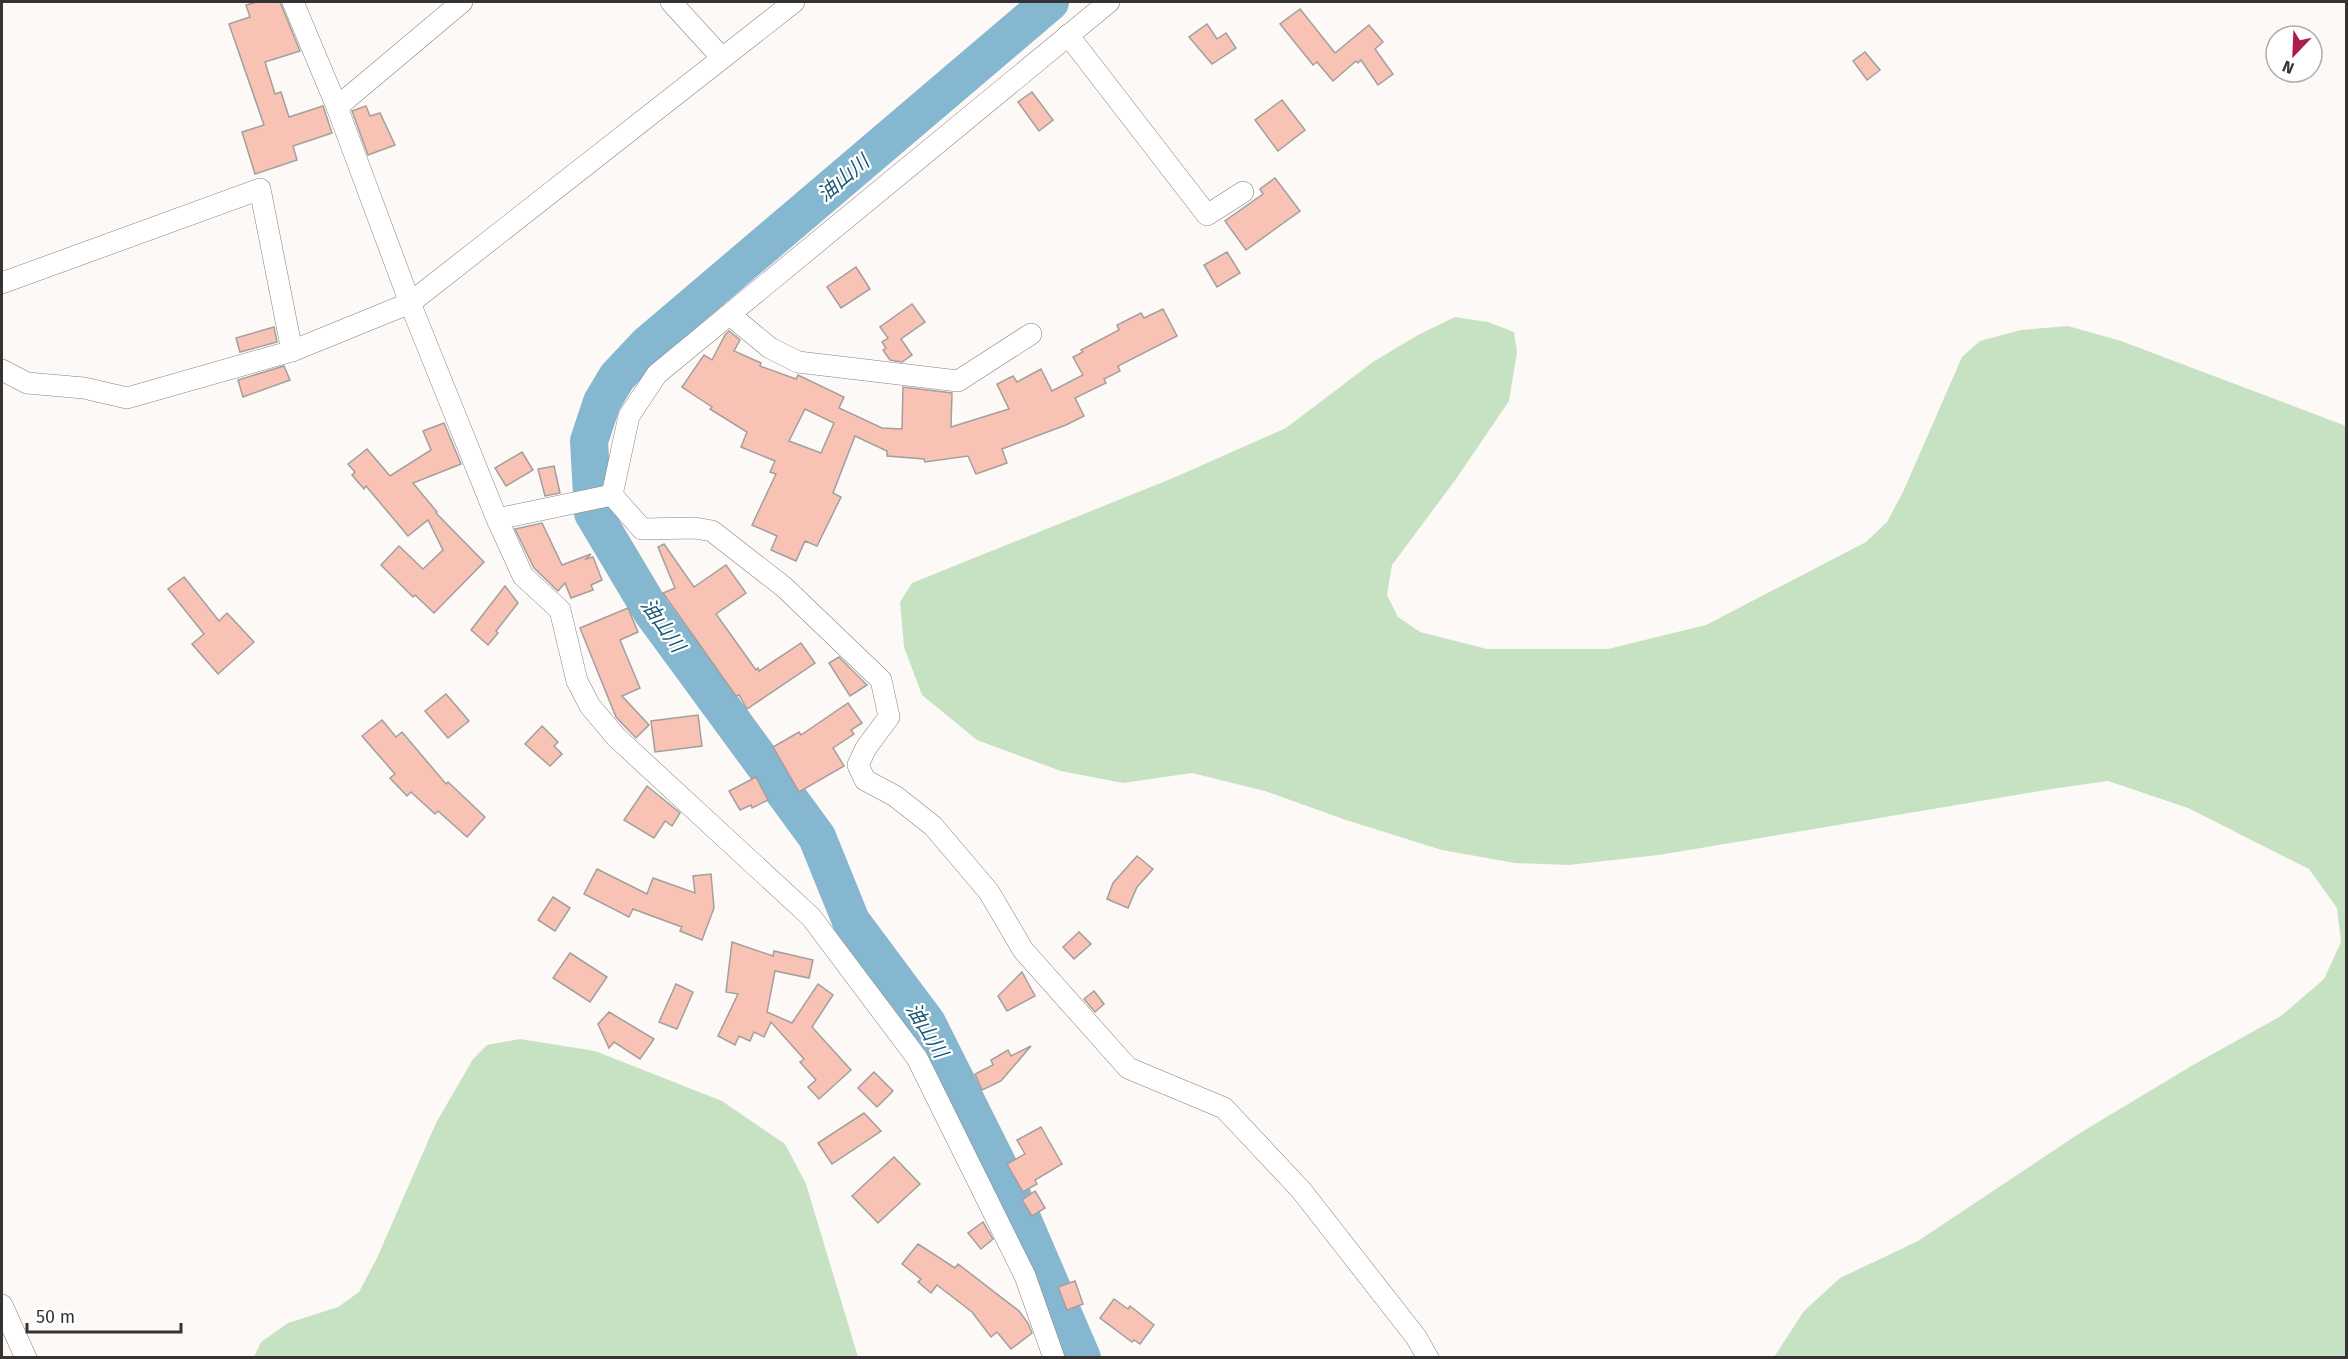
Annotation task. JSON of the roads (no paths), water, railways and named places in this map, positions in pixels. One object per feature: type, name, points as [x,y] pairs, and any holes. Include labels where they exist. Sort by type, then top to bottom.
[{"type":"street","points":[[293,2],[337,107],[410,303],[497,519],[523,576],[560,609],[577,681],[590,706],[616,737],[811,917],[917,1058],[1025,1276],[1054,1358]]},
{"type":"street","points":[[337,107],[462,2]]},
{"type":"street","points":[[671,2],[722,58]]},
{"type":"street","points":[[2,370],[27,383],[84,388],[127,398],[292,351],[410,303],[794,2]]},
{"type":"street","points":[[612,495],[630,416],[657,374],[1109,2]]},
{"type":"street","points":[[1068,35],[1207,215],[1243,192]]},
{"type":"street","points":[[2,283],[260,189],[292,351]]},
{"type":"street","points":[[730,315],[770,348],[798,362],[958,381],[1031,334]]},
{"type":"street","points":[[497,519],[612,495]]},
{"type":"street","points":[[612,495],[642,528],[695,528],[712,531],[784,587],[881,680],[890,717],[866,748],[858,765],[865,780],[895,796],[933,826],[989,892],[1023,950],[1128,1068],[1224,1108],[1301,1190],[1416,1337],[1428,1358]]},
{"type":"street","points":[[2,1305],[26,1358]]},
{"type":"waterway","name":"油山川","points":[[1050,2],[647,345],[617,377],[602,402],[589,441],[593,513],[652,612],[817,837],[851,921],[927,1023],[1005,1179],[1082,1358]]}]
